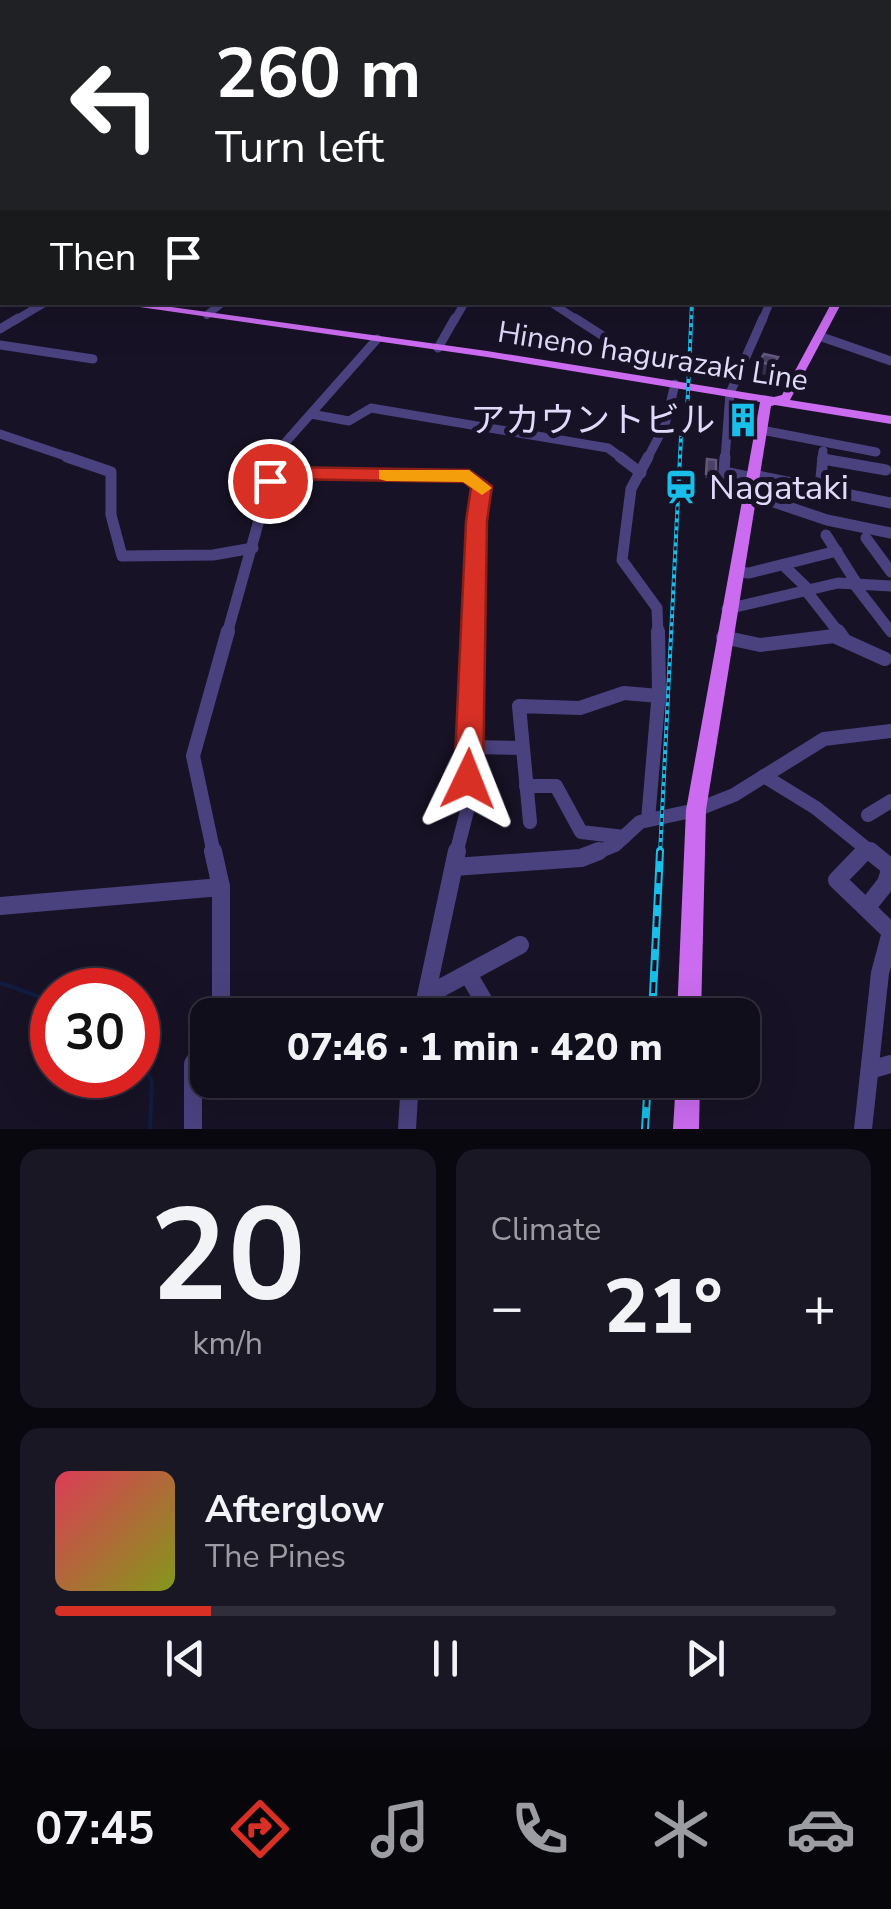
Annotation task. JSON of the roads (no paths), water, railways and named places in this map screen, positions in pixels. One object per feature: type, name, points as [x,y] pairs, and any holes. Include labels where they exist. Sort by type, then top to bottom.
[{"type":"main road","name":"Hineno hagurazaki Line","points":[[132,305],[438,348],[891,420]]},
{"type":"main road","points":[[690,998],[696,810],[722,637],[765,404],[787,397],[836,305]]},
{"type":"main road","points":[[686,1129],[687,1098]]},
{"type":"street","points":[[0,329],[41,305]]},
{"type":"street","points":[[207,315],[219,305]]},
{"type":"street","points":[[438,348],[463,305]]},
{"type":"street","points":[[555,305],[603,336]]},
{"type":"street","points":[[724,472],[730,393],[769,305]]},
{"type":"street","points":[[820,336],[891,361]]},
{"type":"street","points":[[224,998],[220,888],[193,756],[280,450],[377,339]]},
{"type":"street","points":[[0,344],[93,359]]},
{"type":"street","points":[[648,820],[658,696],[657,608],[622,560],[630,489],[665,425],[675,384]]},
{"type":"street","points":[[311,414],[349,420],[371,408],[608,448],[641,473]]},
{"type":"street","points":[[761,430],[876,449],[881,469],[822,459]]},
{"type":"street","points":[[0,434],[111,472],[111,515],[122,556],[212,555],[253,548]]},
{"type":"street","points":[[820,488],[824,442]]},
{"type":"street","points":[[724,472],[827,520],[891,533]]},
{"type":"street","points":[[724,472],[751,487],[820,488],[891,503]]},
{"type":"street","points":[[270,481],[282,473],[469,476],[482,486],[476,521],[468,811],[426,996]]},
{"type":"street","points":[[826,534],[891,632]]},
{"type":"street","points":[[866,538],[891,572]]},
{"type":"street","points":[[735,572],[837,550]]},
{"type":"street","points":[[782,564],[843,638]]},
{"type":"street","points":[[728,609],[805,588],[891,586]]},
{"type":"street","points":[[722,637],[760,644],[821,635],[843,638],[885,659]]},
{"type":"street","points":[[530,822],[519,706],[580,708],[624,693],[658,696]]},
{"type":"street","points":[[454,867],[581,858],[648,820],[696,810],[764,776],[824,739],[891,731]]},
{"type":"street","points":[[470,748],[523,748]]},
{"type":"street","points":[[764,776],[816,808],[891,868],[886,883],[868,906]]},
{"type":"street","points":[[526,786],[556,786],[580,832],[624,837]]},
{"type":"street","points":[[868,814],[891,802]]},
{"type":"street","points":[[863,1129],[882,1067],[880,973],[891,932],[837,880],[867,849]]},
{"type":"street","points":[[0,906],[96,902],[220,888]]},
{"type":"street","points":[[426,996],[520,945]]},
{"type":"street","points":[[468,974],[482,998]]},
{"type":"street","points":[[193,1098],[193,1129]]},
{"type":"street","points":[[407,1129],[409,1098]]},
{"type":"waterway","points":[[0,983],[30,993]]},
{"type":"waterway","points":[[150,1129],[151,1098]]},
{"type":"railway","points":[[686,435],[692,305]]},
{"type":"railway","points":[[660,854],[681,437]]},
{"type":"railway","points":[[653,998],[660,851]]},
{"type":"railway","points":[[645,1129],[647,1098]]},
{"type":"place","name":"アカウントビル","points":[[743,420]]},
{"type":"place","name":"Nagataki","points":[[681,487]]}]
